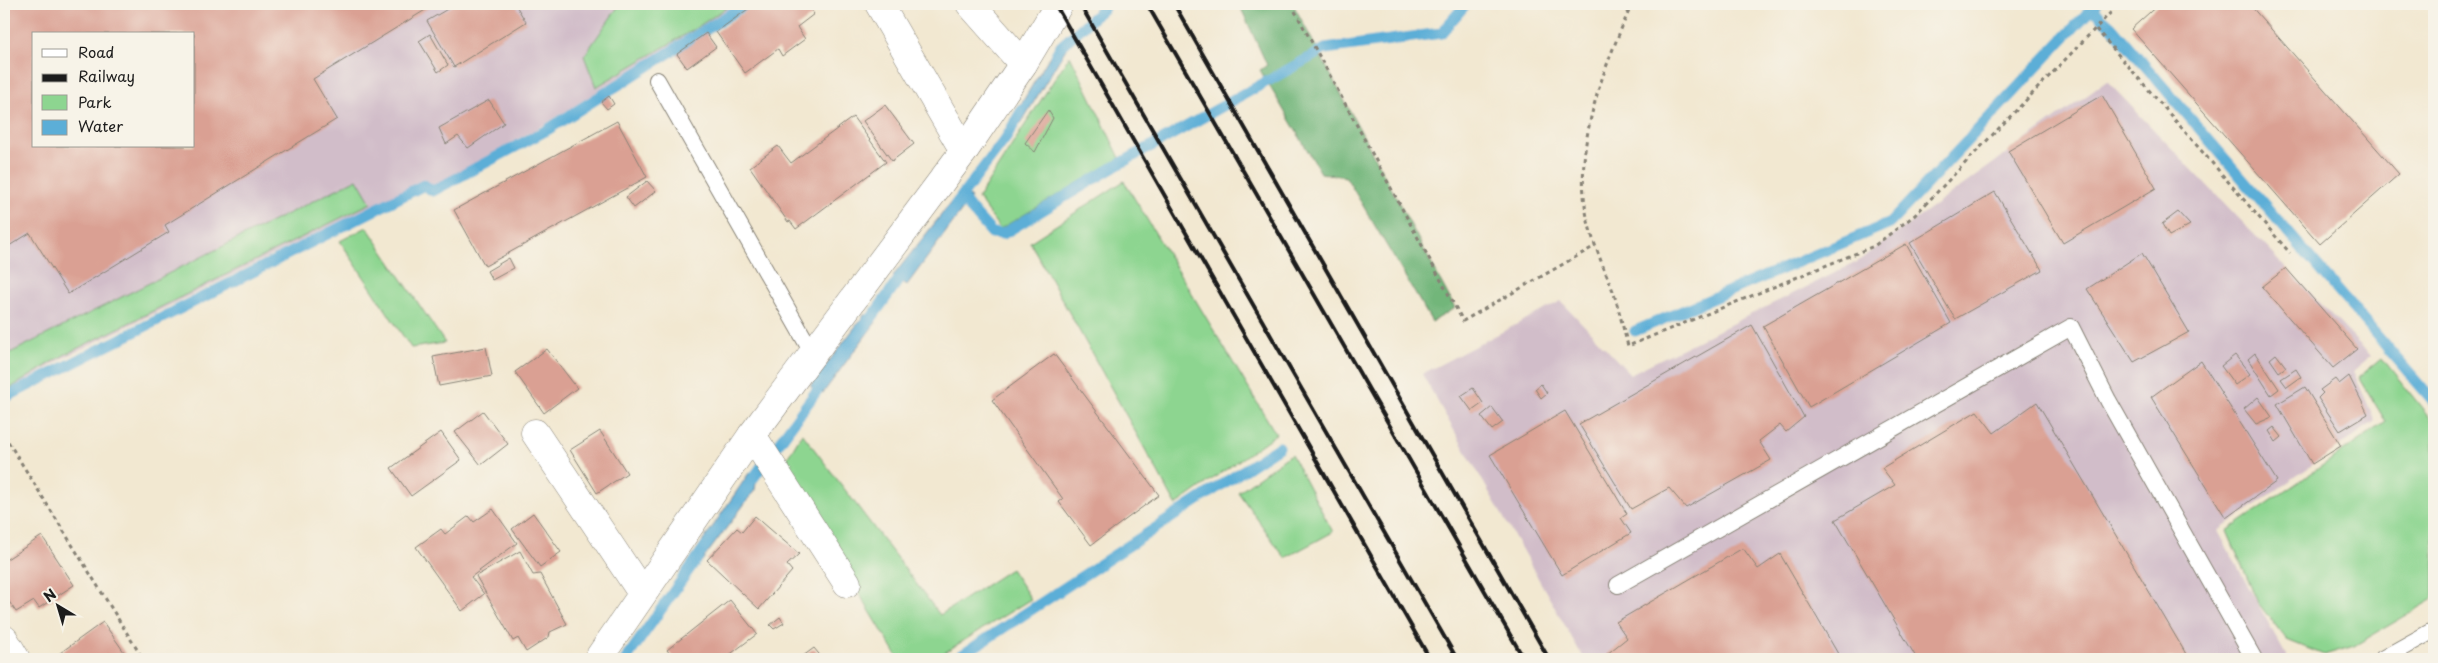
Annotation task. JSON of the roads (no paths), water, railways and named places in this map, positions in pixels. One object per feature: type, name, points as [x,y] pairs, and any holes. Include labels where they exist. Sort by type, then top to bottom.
[{"type":"street","points":[[880,4],[964,151]]},
{"type":"street","points":[[970,4],[1023,64]]},
{"type":"street","points":[[598,659],[752,435],[964,151],[1023,64],[1059,4]]},
{"type":"street","points":[[535,433],[642,593]]},
{"type":"street","points":[[752,435],[847,583]]},
{"type":"street","points":[[4,639],[16,659]]},
{"type":"lane","points":[[657,80],[812,354]]},
{"type":"lane","points":[[1618,585],[2071,327],[2108,400],[2254,659]]},
{"type":"lane","points":[[2382,659],[2434,630]]},
{"type":"water","points":[[1058,42],[1067,47],[1020,125],[1011,121]]},
{"type":"water","points":[[960,191],[971,198],[907,285],[893,276]]},
{"type":"water","points":[[865,314],[876,322],[823,393],[810,386]]},
{"type":"water","points":[[749,473],[756,483],[755,490],[701,562],[692,557]]},
{"type":"waterway","points":[[4,398],[424,185],[433,191],[547,130],[746,4]]},
{"type":"waterway","points":[[1055,56],[1060,47],[1104,8],[1104,4]]},
{"type":"waterway","points":[[961,198],[992,233],[1003,234],[1114,167],[1325,49],[1441,33],[1466,4]]},
{"type":"waterway","points":[[1635,331],[1890,223],[2096,4]]},
{"type":"waterway","points":[[2092,9],[2111,26],[2434,402]]},
{"type":"waterway","points":[[955,205],[1006,138],[1022,110]]},
{"type":"waterway","points":[[863,330],[907,268]]},
{"type":"waterway","points":[[744,491],[826,378]]},
{"type":"waterway","points":[[956,659],[1279,447]]},
{"type":"waterway","points":[[626,659],[705,547]]},
{"type":"railway","points":[[1055,4],[1430,659]]},
{"type":"railway","points":[[1080,4],[1457,659]]},
{"type":"railway","points":[[1147,4],[1524,659]]},
{"type":"railway","points":[[1174,4],[1549,659]]}]
